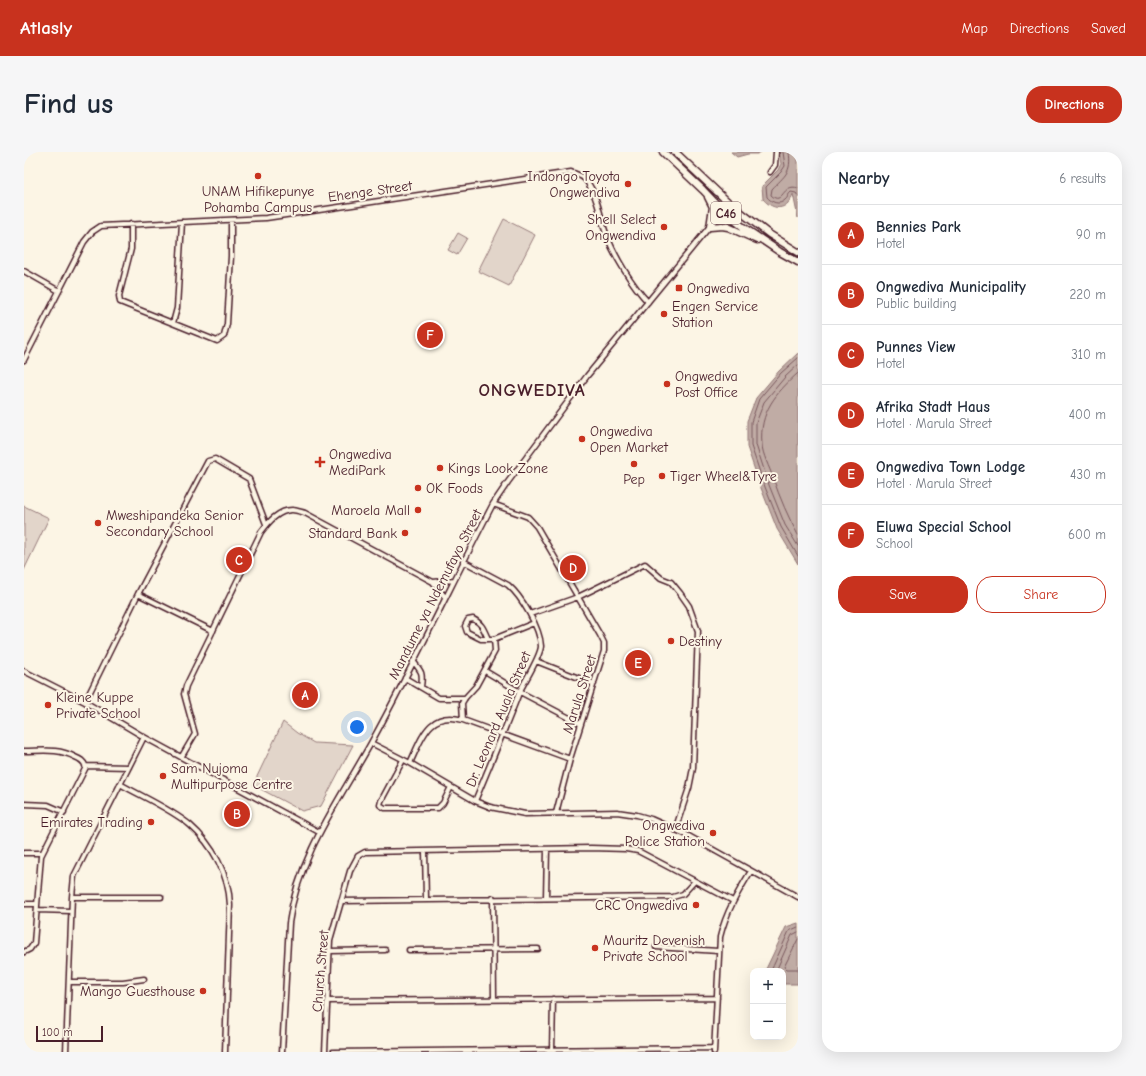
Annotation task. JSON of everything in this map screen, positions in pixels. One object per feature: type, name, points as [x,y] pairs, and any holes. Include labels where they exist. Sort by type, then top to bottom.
[{"type":"main road","name":"C46","points":[[663,152],[723,211],[743,227],[780,252],[798,262]]},
{"type":"main road","name":"C46","points":[[675,152],[729,203],[770,234],[798,252]]},
{"type":"main road","points":[[699,186],[709,198],[713,207],[710,227],[728,227],[780,252]]},
{"type":"street","points":[[770,172],[775,165],[776,152]]},
{"type":"street","name":"Ehenge Street","points":[[24,360],[84,242],[92,232],[101,226],[266,218],[571,172],[582,175],[589,184],[599,209],[607,236],[638,292],[648,302]]},
{"type":"street","name":"Mandume ya Ndemufayo Street","points":[[282,1052],[291,907],[319,832],[371,743],[493,504],[587,376],[729,203]]},
{"type":"street","points":[[131,224],[131,249],[119,296],[120,302],[217,341],[224,336],[227,324],[231,256],[231,220]]},
{"type":"street","points":[[173,323],[177,308],[182,222]]},
{"type":"street","points":[[24,271],[59,290]]},
{"type":"street","points":[[85,702],[138,594],[208,461],[215,459],[249,479],[266,524]]},
{"type":"street","name":"Marula Street","points":[[493,504],[528,517],[537,528],[604,643],[604,651],[570,759],[556,813]]},
{"type":"street","points":[[182,756],[195,734],[185,697],[185,689],[260,532],[266,524],[276,516],[291,510],[304,512],[433,582],[445,597]]},
{"type":"street","name":"Dr. Leonard Auala Street","points":[[463,561],[508,585],[513,590],[530,614],[541,647],[536,661],[520,692],[475,801]]},
{"type":"street","points":[[530,614],[578,597],[645,564],[661,578],[671,582],[680,593],[694,617],[698,631],[693,768],[689,788],[675,830]]},
{"type":"street","points":[[433,582],[454,580]]},
{"type":"street","points":[[138,594],[213,631]]},
{"type":"street","points":[[488,639],[479,622],[473,619],[468,620],[465,626],[467,632],[481,639],[488,639],[494,639],[534,623]]},
{"type":"street","points":[[463,720],[462,703],[476,686],[495,651],[494,639]]},
{"type":"street","points":[[413,661],[422,671],[423,676],[421,687]]},
{"type":"street","points":[[536,661],[594,684]]},
{"type":"street","points":[[24,671],[85,702],[144,737],[182,756],[319,832]]},
{"type":"street","points":[[485,671],[520,692],[581,724]]},
{"type":"street","points":[[405,678],[439,698],[465,698]]},
{"type":"street","points":[[410,763],[430,725],[449,717],[463,720],[570,759]]},
{"type":"street","points":[[66,1052],[72,883],[76,868],[144,737]]},
{"type":"street","points":[[371,743],[410,763],[475,801],[490,807],[525,814],[622,813],[651,819],[675,830],[798,897]]},
{"type":"street","points":[[24,751],[64,751],[81,760],[85,766],[85,770],[40,858],[34,943],[30,949],[24,952]]},
{"type":"street","points":[[403,760],[381,801],[380,805],[385,808],[438,808],[443,804],[451,787]]},
{"type":"street","points":[[85,766],[129,767]]},
{"type":"street","points":[[120,784],[164,808],[189,824],[204,840],[214,854],[228,885],[230,905],[225,1052]]},
{"type":"street","points":[[24,804],[48,805],[64,812]]},
{"type":"street","points":[[426,899],[425,851],[591,848],[638,852],[733,901]]},
{"type":"street","points":[[546,898],[547,849]]},
{"type":"street","name":"Church Street","points":[[325,1052],[330,940],[354,863],[358,856],[365,852],[425,851]]},
{"type":"street","points":[[24,853],[42,853]]},
{"type":"street","points":[[333,1052],[714,1050],[718,951],[723,922],[733,901],[751,871]]},
{"type":"street","points":[[341,901],[673,897],[683,894],[694,882]]},
{"type":"street","points":[[72,897],[161,897]]},
{"type":"street","points":[[493,898],[494,999]]},
{"type":"street","points":[[24,904],[37,904]]},
{"type":"street","points":[[37,910],[71,911]]},
{"type":"street","points":[[656,947],[718,951]]},
{"type":"street","points":[[409,950],[538,949]]},
{"type":"street","points":[[330,951],[385,950]]},
{"type":"street","points":[[69,982],[124,982],[144,979]]},
{"type":"street","points":[[327,1001],[717,998]]},
{"type":"street","points":[[552,999],[552,1050]]},
{"type":"shaded area","points":[[504,219],[535,235],[509,286],[478,271]]},
{"type":"shaded area","points":[[458,233],[467,238],[457,255],[448,250]]},
{"type":"shaded area","points":[[24,506],[49,518],[24,570]]},
{"type":"shaded area","points":[[283,722],[297,733],[314,743],[353,745],[321,806],[302,811],[253,785]]},
{"type":"water","points":[[731,152],[761,152],[737,157]]},
{"type":"water","points":[[779,152],[798,152],[798,218],[793,194],[785,206],[778,208],[771,206],[763,199],[762,186],[778,170],[781,164]]},
{"type":"water","points":[[798,353],[798,564],[777,529],[761,488],[747,447],[747,421],[756,398],[779,371]]},
{"type":"water","points":[[798,923],[798,984],[786,984],[786,968],[766,968],[786,927]]},
{"type":"place","name":"UNAM Hifikepunye Pohamba Campus","points":[[258,176]]},
{"type":"place","name":"Indongo Toyota Ongwendiva","points":[[628,184]]},
{"type":"place","name":"Shell Select Ongwendiva","points":[[664,227]]},
{"type":"place","name":"Ongwediva","points":[[679,288]]},
{"type":"place","name":"Engen Service Station","points":[[664,314]]},
{"type":"place","name":"Eluwa Special School","points":[[430,335]]},
{"type":"place","name":"Ongwediva Post Office","points":[[667,384]]},
{"type":"place","name":"Ongwediva Open Market","points":[[582,439]]},
{"type":"place","name":"Ongwediva MediPark","points":[[320,462]]},
{"type":"place","name":"Pep","points":[[634,464]]},
{"type":"place","name":"Kings Look Zone","points":[[440,468]]},
{"type":"place","name":"Tiger Wheel&Tyre","points":[[662,476]]},
{"type":"place","name":"OK Foods","points":[[418,488]]},
{"type":"place","name":"Maroela Mall","points":[[418,510]]},
{"type":"place","name":"Mweshipandeka Senior Secondary School","points":[[98,523]]},
{"type":"place","name":"Standard Bank","points":[[405,533]]},
{"type":"place","name":"Punnes View","points":[[239,560]]},
{"type":"place","name":"Afrika Stadt Haus","points":[[573,568]]},
{"type":"place","name":"Destiny","points":[[671,641]]},
{"type":"place","name":"Ongwediva Town Lodge","points":[[638,663]]},
{"type":"place","name":"Bennies Park","points":[[305,695]]},
{"type":"place","name":"Kleine Kuppe Private School","points":[[48,705]]},
{"type":"place","name":"Sam Nujoma Multipurpose Centre","points":[[163,776]]},
{"type":"place","name":"Ongwediva Municipality","points":[[237,814]]},
{"type":"place","name":"Emirates Trading","points":[[151,822]]},
{"type":"place","name":"Ongwediva Police Station","points":[[713,833]]},
{"type":"place","name":"CRC Ongwediva","points":[[696,905]]},
{"type":"place","name":"Mauritz Devenish Private School","points":[[595,948]]},
{"type":"place","name":"Mango Guesthouse","points":[[203,991]]},
{"type":"district","name":"ONGWEDIVA","points":[[532,390]]}]
